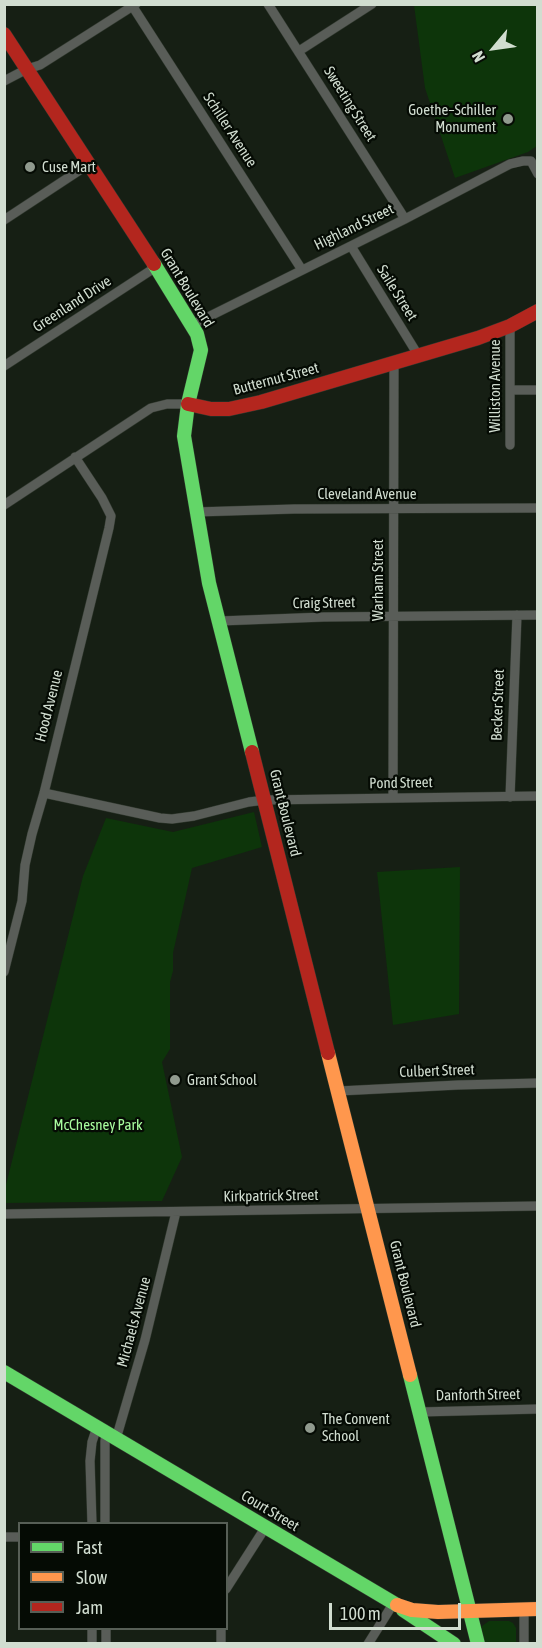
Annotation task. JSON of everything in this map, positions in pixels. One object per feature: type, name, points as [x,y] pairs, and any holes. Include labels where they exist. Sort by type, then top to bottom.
[{"type":"street","name":"Sweeting Street","points":[[268,4],[405,219]]},
{"type":"street","points":[[299,51],[372,4]]},
{"type":"street","points":[[4,81],[40,65],[134,6]]},
{"type":"street","name":"Schiller Avenue","points":[[134,6],[302,270]]},
{"type":"street","name":"Grant Boulevard","points":[[4,34],[197,334],[201,350],[188,404],[184,447],[209,583],[369,1209],[477,1644]]},
{"type":"street","name":"Highland Street","points":[[192,325],[500,169],[523,161],[531,161],[537,174]]},
{"type":"street","points":[[4,220],[89,164]]},
{"type":"street","name":"Saile Street","points":[[351,246],[418,355]]},
{"type":"street","name":"Greenland Drive","points":[[4,366],[156,267]]},
{"type":"street","name":"Butternut Street","points":[[4,505],[151,408],[167,404],[188,404],[211,409],[244,406],[478,338],[510,326],[537,311]]},
{"type":"street","name":"Williston Avenue","points":[[510,326],[510,445]]},
{"type":"street","name":"Warham Street","points":[[393,798],[394,362]]},
{"type":"street","points":[[510,390],[537,390]]},
{"type":"street","name":"Hood Avenue","points":[[4,972],[21,901],[25,865],[32,834],[111,516],[75,457]]},
{"type":"street","name":"Cleveland Avenue","points":[[196,512],[294,509],[537,508]]},
{"type":"street","name":"Becker Street","points":[[510,797],[517,615]]},
{"type":"street","name":"Craig Street","points":[[220,621],[537,615]]},
{"type":"street","name":"Pond Street","points":[[44,793],[160,819],[194,816],[265,800],[537,796]]},
{"type":"street","name":"Culbert Street","points":[[339,1091],[537,1083]]},
{"type":"street","name":"Kirkpatrick Street","points":[[4,1214],[537,1206]]},
{"type":"street","name":"Michaels Avenue","points":[[106,1433],[145,1340],[177,1212]]},
{"type":"street","name":"Court Street","points":[[4,1372],[397,1606],[438,1612],[531,1610]]},
{"type":"street","name":"Danforth Street","points":[[420,1412],[537,1409]]},
{"type":"street","points":[[92,1522],[90,1461],[92,1442],[106,1433]]},
{"type":"street","points":[[105,1522],[106,1433]]},
{"type":"street","points":[[228,1586],[265,1528]]},
{"type":"street","points":[[368,1644],[397,1606],[454,1644]]},
{"type":"street","points":[[524,1644],[531,1610]]},
{"type":"green space","points":[[414,5],[537,5],[537,146],[528,152],[455,178],[425,88]]},
{"type":"green space","name":"McChesney Park","points":[[254,812],[262,847],[192,868],[173,953],[173,971],[170,982],[170,1049],[162,1062],[182,1157],[162,1201],[5,1203],[5,1189],[83,876],[106,818],[173,832]]},
{"type":"green space","points":[[460,867],[459,1014],[393,1025],[377,872]]},
{"type":"green space","points":[[489,1621],[513,1623],[516,1628],[516,1643],[485,1643],[481,1630],[482,1626]]},
{"type":"traffic: fast","points":[[154,264],[197,334],[201,350],[188,404],[184,436],[209,583],[252,752]]},
{"type":"traffic: fast","points":[[4,1372],[397,1605]]},
{"type":"traffic: fast","points":[[410,1375],[478,1644]]},
{"type":"traffic: fast","points":[[403,1610],[454,1644]]},
{"type":"traffic: slow","points":[[328,1053],[410,1375]]},
{"type":"traffic: slow","points":[[397,1605],[412,1610],[438,1612],[538,1609]]},
{"type":"traffic: jam","points":[[4,34],[154,264]]},
{"type":"traffic: jam","points":[[188,404],[211,409],[229,409],[261,402],[478,338],[510,326],[538,311]]},
{"type":"traffic: jam","points":[[252,752],[328,1053]]},
{"type":"place","name":"Goethe–Schiller Monument","points":[[508,119]]},
{"type":"place","name":"Cuse Mart","points":[[30,167]]},
{"type":"place","name":"Grant School","points":[[175,1080]]},
{"type":"place","name":"The Convent School","points":[[310,1428]]}]
